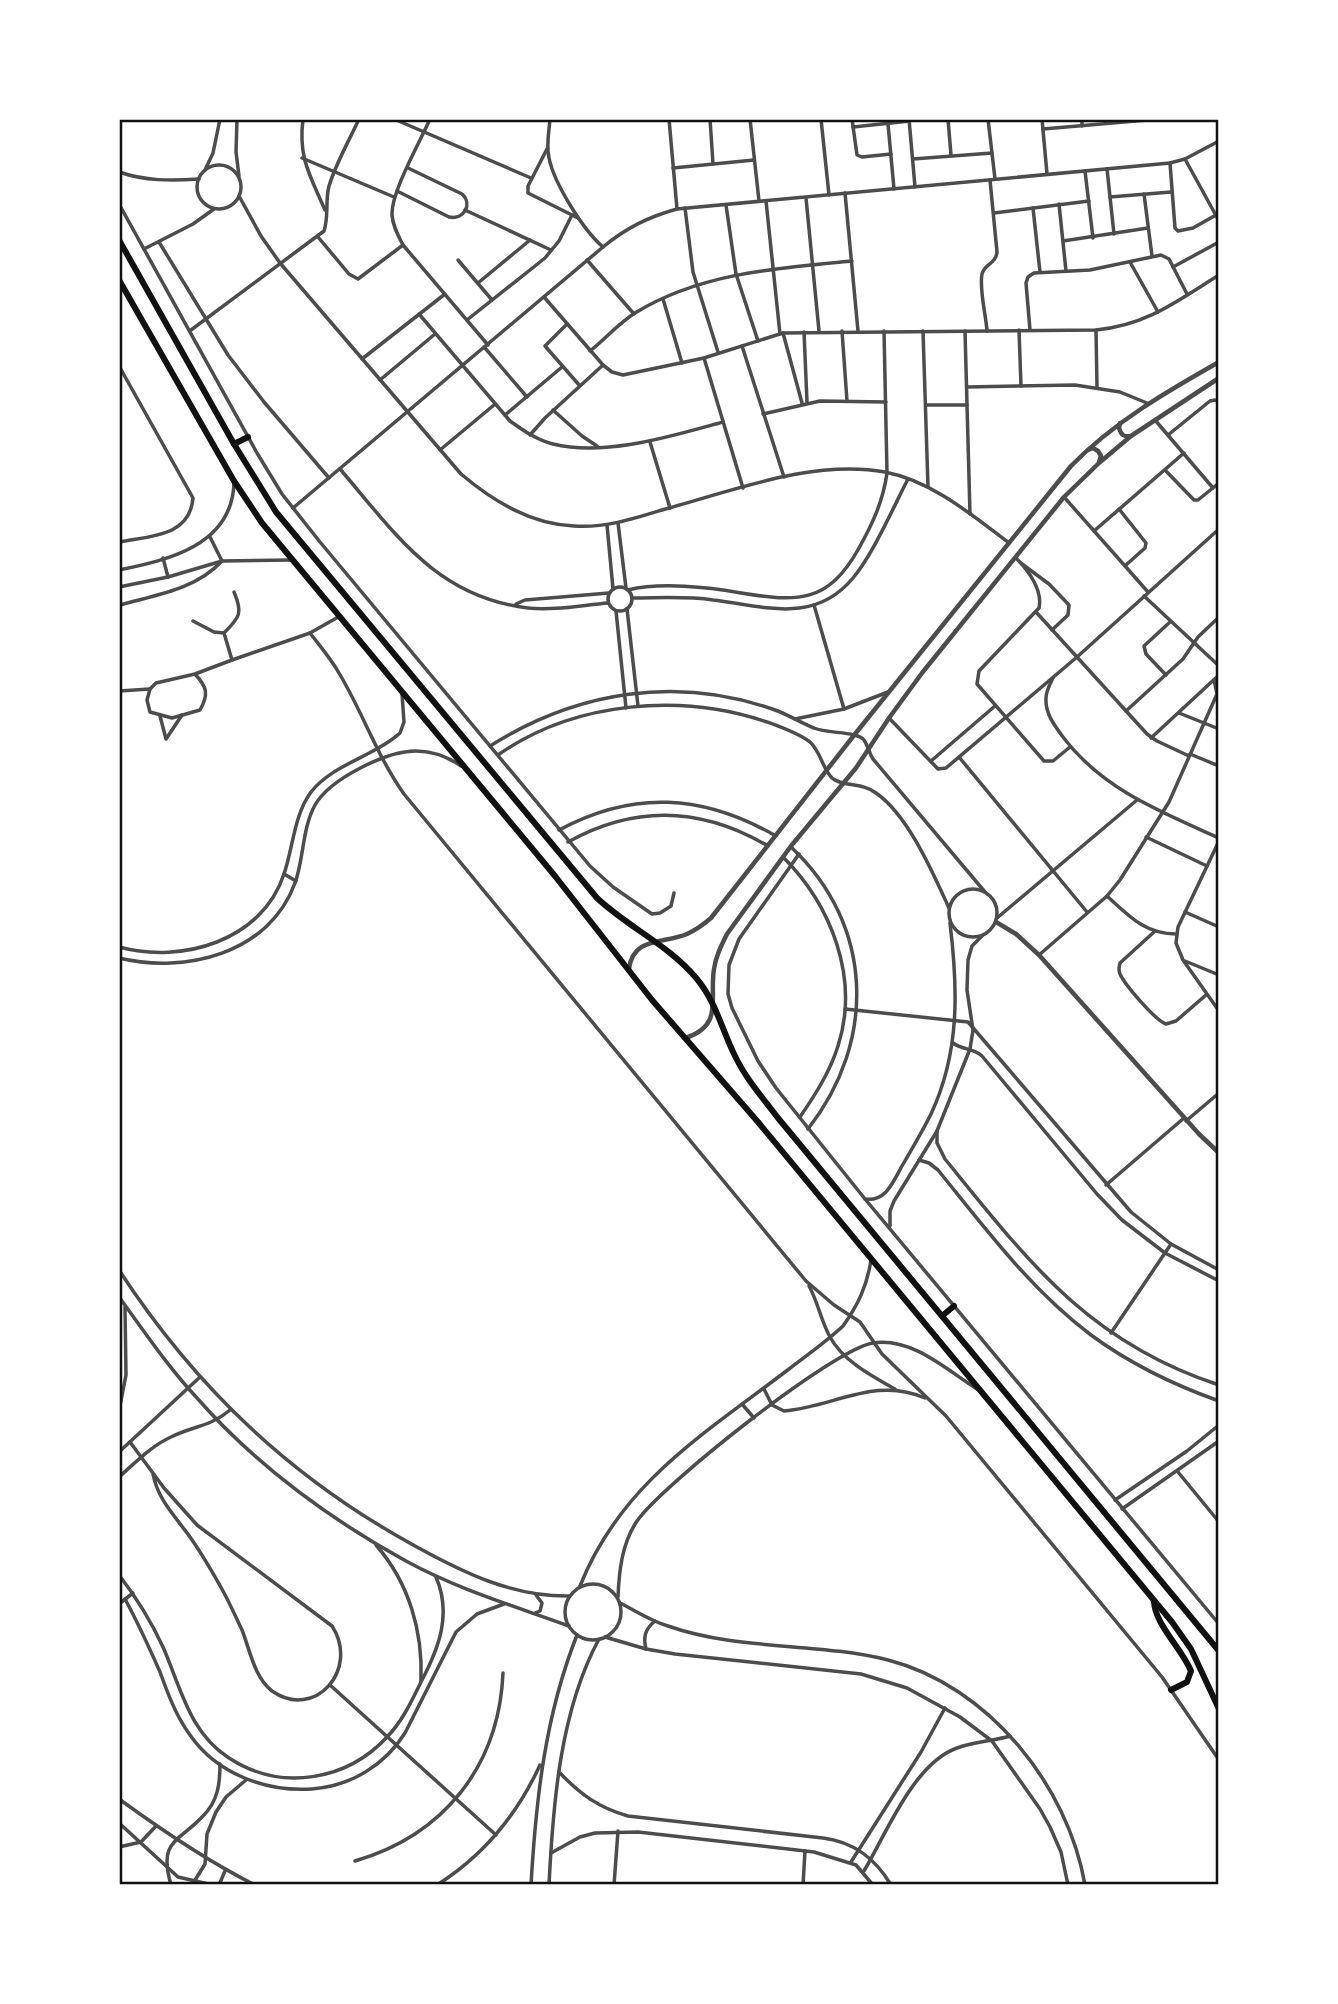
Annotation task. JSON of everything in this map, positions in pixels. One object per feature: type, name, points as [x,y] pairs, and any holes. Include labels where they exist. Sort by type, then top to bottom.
[{"type":"highway","points":[[119,240],[234,444],[276,512],[568,865],[613,912],[656,940],[684,964],[714,1003],[728,1042],[751,1082],[1219,1651]]},
{"type":"highway","points":[[119,280],[234,481],[262,523],[555,876],[629,971],[871,1258],[1154,1601],[1191,1649],[1219,1709]]},
{"type":"highway","points":[[234,444],[248,437]]},
{"type":"highway","points":[[942,1315],[954,1306]]},
{"type":"highway","points":[[1154,1601],[1156,1615],[1177,1644],[1191,1671],[1187,1682],[1171,1690]]},
{"type":"street","points":[[214,209],[203,203],[197,192],[199,179],[213,153],[220,119]]},
{"type":"street","points":[[237,119],[239,196],[261,236],[280,263],[461,474],[485,494],[512,510],[541,521],[572,526],[607,526],[817,469],[852,468],[887,473],[928,487],[970,513],[1009,543]]},
{"type":"street","points":[[303,119],[302,158],[327,214]]},
{"type":"street","points":[[190,331],[324,231],[326,199],[359,119]]},
{"type":"street","points":[[394,119],[531,178]]},
{"type":"street","points":[[430,119],[395,197],[392,213],[395,230],[403,245],[467,320],[527,397]]},
{"type":"street","points":[[550,119],[547,149],[527,190],[528,193],[578,218]]},
{"type":"street","points":[[669,119],[677,209]]},
{"type":"street","points":[[710,119],[713,164]]},
{"type":"street","points":[[750,119],[759,201]]},
{"type":"street","points":[[821,119],[829,195]]},
{"type":"street","points":[[852,119],[859,157],[891,154]]},
{"type":"street","points":[[948,119],[951,156]]},
{"type":"street","points":[[987,331],[982,277],[986,267],[997,257],[988,119]]},
{"type":"street","points":[[1042,119],[1047,174]]},
{"type":"street","points":[[1082,119],[1082,126]]},
{"type":"street","points":[[1043,129],[1159,119]]},
{"type":"street","points":[[853,127],[910,120],[915,187]]},
{"type":"street","points":[[888,124],[894,189]]},
{"type":"street","points":[[293,508],[587,260],[625,230],[650,217],[685,208],[1170,163],[1185,159],[1219,141]]},
{"type":"street","points":[[547,149],[555,173],[578,218],[593,239],[603,247]]},
{"type":"street","points":[[913,159],[992,152]]},
{"type":"street","points":[[302,158],[395,197]]},
{"type":"street","points":[[1185,159],[1219,222]]},
{"type":"street","points":[[673,168],[754,160]]},
{"type":"street","points":[[1170,163],[1174,224],[1178,231],[1193,228],[1216,215]]},
{"type":"street","points":[[204,172],[215,166],[228,167],[240,181]]},
{"type":"street","points":[[397,191],[449,217],[456,218],[468,204],[467,198],[462,194],[408,168]]},
{"type":"street","points":[[1107,169],[1114,234]]},
{"type":"street","points":[[1085,171],[1093,238]]},
{"type":"street","points":[[119,172],[136,178],[157,180],[199,179]]},
{"type":"street","points":[[1110,197],[1171,192]]},
{"type":"street","points":[[845,193],[858,331]]},
{"type":"street","points":[[1144,194],[1152,256]]},
{"type":"street","points":[[144,249],[193,224],[214,209],[229,207],[239,196]]},
{"type":"street","points":[[806,197],[819,331]]},
{"type":"street","points":[[766,201],[782,333],[804,403]]},
{"type":"street","points":[[993,213],[1089,201]]},
{"type":"street","points":[[119,204],[270,476],[293,508],[568,842],[601,877],[652,914],[660,913],[671,906],[674,893]]},
{"type":"street","points":[[1059,204],[1066,271]]},
{"type":"street","points":[[726,205],[736,274],[758,341]]},
{"type":"street","points":[[685,208],[691,261],[719,353]]},
{"type":"street","points":[[1033,208],[1040,272]]},
{"type":"street","points":[[465,210],[551,250]]},
{"type":"street","points":[[467,320],[538,265],[551,250],[572,215]]},
{"type":"street","points":[[1063,241],[1148,228]]},
{"type":"street","points":[[318,237],[349,274],[358,279],[403,245]]},
{"type":"street","points":[[478,283],[530,240]]},
{"type":"street","points":[[159,242],[228,355],[329,478]]},
{"type":"street","points":[[1173,267],[1219,242]]},
{"type":"street","points":[[1030,330],[1026,283],[1028,277],[1034,273],[1090,270],[1161,255],[1169,259],[1187,295]]},
{"type":"street","points":[[458,260],[492,300]]},
{"type":"street","points":[[587,260],[634,314]]},
{"type":"street","points":[[590,351],[634,314],[698,285],[736,274],[773,268],[852,261]]},
{"type":"street","points":[[1130,262],[1158,312]]},
{"type":"street","points":[[544,298],[603,365],[612,372],[623,375],[704,358],[782,333],[1096,330],[1128,325],[1158,312],[1219,275]]},
{"type":"street","points":[[362,359],[445,294]]},
{"type":"street","points":[[663,299],[682,363]]},
{"type":"street","points":[[419,314],[494,405],[530,435],[563,445],[598,446],[650,442],[723,422]]},
{"type":"street","points":[[567,324],[545,346],[580,386]]},
{"type":"street","points":[[1019,330],[1021,386]]},
{"type":"street","points":[[1096,330],[1097,387]]},
{"type":"street","points":[[842,331],[846,401]]},
{"type":"street","points":[[514,604],[525,600],[611,591],[618,587],[713,589],[777,599],[792,598],[821,590],[834,581],[853,558],[880,508],[887,473],[884,331]]},
{"type":"street","points":[[923,331],[928,487]]},
{"type":"street","points":[[965,331],[970,513]]},
{"type":"street","points":[[804,332],[804,403]]},
{"type":"street","points":[[380,380],[435,334]]},
{"type":"street","points":[[742,346],[784,477]]},
{"type":"street","points":[[704,358],[743,488]]},
{"type":"street","points":[[629,971],[634,954],[640,947],[656,940],[686,935],[711,918],[1071,466],[1087,450],[1147,403],[1219,362]]},
{"type":"street","points":[[530,435],[553,410],[603,365]]},
{"type":"street","points":[[119,366],[193,498],[185,522],[177,528],[119,542]]},
{"type":"street","points":[[505,415],[562,367]]},
{"type":"street","points":[[686,1038],[695,1035],[709,1022],[714,1003],[712,985],[719,949],[783,857],[868,751],[922,673],[1064,497],[1131,436],[1219,378]]},
{"type":"street","points":[[967,387],[1097,387],[1147,403]]},
{"type":"street","points":[[1168,435],[1210,401],[1219,402]]},
{"type":"street","points":[[764,414],[804,403],[886,402]]},
{"type":"street","points":[[440,450],[494,405]]},
{"type":"street","points":[[927,405],[967,405]]},
{"type":"street","points":[[553,410],[582,436],[598,446]]},
{"type":"street","points":[[1155,419],[1217,486],[1194,500],[1165,470]]},
{"type":"street","points":[[1121,422],[1121,433],[1126,437],[1131,436]]},
{"type":"street","points":[[650,442],[670,508]]},
{"type":"street","points":[[1087,450],[1093,448],[1098,451],[1101,456],[1099,463]]},
{"type":"street","points":[[1094,531],[1184,453]]},
{"type":"street","points":[[340,469],[407,548],[424,564],[467,590],[532,608],[608,603],[616,611],[626,708]]},
{"type":"street","points":[[632,598],[712,600],[788,610],[829,599],[854,578],[908,479]]},
{"type":"street","points":[[119,570],[162,558],[210,537],[228,513],[234,481]]},
{"type":"street","points":[[1064,497],[1170,622],[1219,666]]},
{"type":"street","points":[[1118,509],[1146,543],[1145,548],[1125,566]]},
{"type":"street","points":[[616,611],[626,610],[632,598],[627,589],[618,523]]},
{"type":"street","points":[[607,526],[611,591],[608,603]]},
{"type":"street","points":[[889,718],[941,770],[946,768],[1077,657],[1219,529]]},
{"type":"street","points":[[210,537],[222,561]]},
{"type":"street","points":[[162,558],[168,577]]},
{"type":"street","points":[[1016,558],[1049,584],[1069,605],[1068,615],[1052,630]]},
{"type":"street","points":[[119,587],[168,577],[222,561],[292,560]]},
{"type":"street","points":[[120,605],[183,587],[211,572],[222,561]]},
{"type":"street","points":[[1021,563],[1040,597],[1039,608],[977,675],[979,688],[1044,761],[1053,761],[1070,747]]},
{"type":"street","points":[[224,633],[238,619],[240,606],[234,592]]},
{"type":"street","points":[[814,605],[844,709]]},
{"type":"street","points":[[626,610],[638,706]]},
{"type":"street","points":[[1036,612],[1151,738],[1219,766]]},
{"type":"street","points":[[195,674],[206,686],[206,699],[200,709],[172,718],[150,712],[147,700],[156,683],[195,674],[310,633],[340,616]]},
{"type":"street","points":[[1126,711],[1183,659],[1193,643],[1219,617]]},
{"type":"street","points":[[193,621],[214,632],[224,633]]},
{"type":"street","points":[[1166,675],[1146,654],[1144,646],[1170,622]]},
{"type":"street","points":[[224,633],[232,660]]},
{"type":"street","points":[[310,633],[338,672],[404,794],[806,1281],[814,1294],[830,1337],[844,1354],[869,1374],[895,1389]]},
{"type":"street","points":[[1151,738],[1219,675]]},
{"type":"street","points":[[1053,677],[1046,696],[1046,707],[1070,747],[1095,771],[1137,800],[1219,839],[1176,934],[1178,952],[1219,1011]]},
{"type":"street","points":[[1039,955],[1108,896],[1163,812],[1218,690],[1214,680]]},
{"type":"street","points":[[119,947],[166,953],[192,950],[220,941],[255,919],[272,899],[284,874],[301,811],[313,790],[339,769],[396,737],[402,729],[404,711],[401,689]]},
{"type":"street","points":[[119,691],[150,690]]},
{"type":"street","points":[[490,746],[553,712],[598,698],[636,692],[669,691],[715,695],[760,705],[829,733],[855,734],[863,738],[868,751],[995,902],[996,920]]},
{"type":"street","points":[[794,719],[844,709],[890,691]]},
{"type":"street","points":[[498,755],[545,728],[598,713],[638,706],[697,706],[758,719],[792,732],[818,751],[833,779],[867,787],[890,805],[924,856],[949,908],[956,1021],[942,1088],[922,1130],[885,1194],[875,1199],[864,1199]]},
{"type":"street","points":[[931,761],[995,706]]},
{"type":"street","points":[[1179,713],[1219,729]]},
{"type":"street","points":[[160,716],[166,739],[182,715]]},
{"type":"street","points":[[119,958],[149,964],[182,963],[233,949],[254,937],[286,902],[296,881],[310,817],[318,801],[345,777],[399,753],[439,754],[463,767]]},
{"type":"street","points":[[958,757],[1088,912]]},
{"type":"street","points":[[890,1228],[892,1206],[937,1131],[970,1049],[973,1035],[967,990],[968,960],[972,946],[992,928],[996,920],[1137,800]]},
{"type":"street","points":[[558,830],[584,817],[612,808],[669,802],[688,803],[726,812],[776,836]]},
{"type":"street","points":[[568,842],[617,821],[670,815],[722,824],[768,846]]},
{"type":"street","points":[[1146,837],[1207,866]]},
{"type":"street","points":[[791,846],[829,892],[849,936],[854,959],[857,1010],[853,1040],[831,1096],[808,1129]]},
{"type":"street","points":[[799,854],[738,939],[729,965],[727,980],[732,1008],[747,1042],[767,1075],[799,1118],[864,1199],[1219,1624]]},
{"type":"street","points":[[783,857],[815,896],[831,927],[844,978],[845,1009],[838,1046],[814,1096],[799,1118]]},
{"type":"street","points":[[284,874],[296,881]]},
{"type":"street","points":[[949,908],[954,898],[963,891],[974,889],[985,892]]},
{"type":"street","points":[[1108,896],[1132,920],[1154,932],[1176,934]]},
{"type":"street","points":[[1185,912],[1219,927]]},
{"type":"street","points":[[996,920],[1039,955],[1185,1119],[1219,1153]]},
{"type":"street","points":[[950,923],[963,936],[982,936]]},
{"type":"street","points":[[1154,932],[1120,963],[1123,978],[1157,1019],[1166,1024],[1176,1021],[1206,995]]},
{"type":"street","points":[[1183,960],[1219,975]]},
{"type":"street","points":[[845,1009],[964,1020],[972,1024],[1106,1185],[1132,1212],[1171,1244],[1219,1270]]},
{"type":"street","points":[[953,1043],[982,1056],[1097,1194],[1136,1232],[1165,1253],[1219,1281]]},
{"type":"street","points":[[1106,1185],[1219,1093]]},
{"type":"street","points":[[937,1131],[937,1143],[942,1154],[1020,1251],[1067,1298],[1111,1333],[1161,1362],[1219,1385]]},
{"type":"street","points":[[919,1160],[938,1170],[1011,1259],[1079,1326],[1128,1359],[1219,1401]]},
{"type":"street","points":[[1111,1333],[1171,1244]]},
{"type":"street","points":[[580,1587],[606,1534],[640,1489],[684,1449],[830,1337],[850,1315],[861,1299],[868,1280],[871,1258]]},
{"type":"street","points":[[119,1270],[158,1326],[200,1377],[259,1438],[299,1471],[401,1538],[471,1574],[501,1586],[536,1595],[570,1596]]},
{"type":"street","points":[[806,1281],[828,1301],[864,1326],[873,1343],[891,1364],[938,1408],[1171,1690],[1219,1760]]},
{"type":"street","points":[[119,1297],[187,1387],[281,1479],[372,1541],[435,1575],[504,1604],[569,1626]]},
{"type":"street","points":[[119,1411],[125,1375],[125,1305]]},
{"type":"street","points":[[983,1393],[904,1344],[873,1343],[844,1354],[754,1418],[671,1485],[636,1522],[627,1538],[623,1555],[619,1600],[620,1620],[614,1630],[605,1637],[587,1639],[577,1635],[569,1626],[565,1611],[570,1596],[580,1587],[590,1583],[601,1584],[611,1589],[619,1600],[655,1621],[717,1639],[888,1660],[945,1685],[974,1704],[1010,1736],[1032,1764],[1066,1821],[1081,1863],[1085,1885]]},
{"type":"street","points":[[119,1452],[200,1377]]},
{"type":"street","points":[[764,1389],[772,1405],[789,1411],[881,1389],[911,1392],[938,1408]]},
{"type":"street","points":[[742,1404],[754,1418]]},
{"type":"street","points":[[119,1478],[142,1457],[172,1436],[218,1420],[230,1410]]},
{"type":"street","points":[[1115,1500],[1219,1425]]},
{"type":"street","points":[[1122,1509],[1219,1441]]},
{"type":"street","points":[[130,1442],[176,1502],[209,1535],[332,1626],[341,1642],[342,1660],[336,1678],[330,1685],[312,1697],[297,1699],[275,1693],[264,1683],[223,1591],[190,1537],[162,1501],[153,1474]]},
{"type":"street","points":[[1178,1472],[1219,1522]]},
{"type":"street","points":[[372,1541],[390,1563],[409,1600],[420,1641],[421,1683]]},
{"type":"street","points":[[119,1575],[133,1593],[156,1633],[193,1721],[208,1741],[238,1764],[280,1778],[314,1777],[347,1768],[373,1751],[387,1737],[408,1708],[421,1683],[443,1628],[443,1600],[435,1575]]},
{"type":"street","points":[[119,1604],[133,1593]]},
{"type":"street","points":[[533,1614],[540,1611],[542,1604],[536,1595]]},
{"type":"street","points":[[125,1599],[183,1724],[201,1748],[246,1780],[286,1789],[335,1786],[356,1778],[372,1767],[397,1745],[456,1632],[477,1614],[504,1604]]},
{"type":"street","points":[[646,1649],[646,1630],[655,1621]]},
{"type":"street","points":[[531,1885],[542,1760],[562,1671],[577,1635]]},
{"type":"street","points":[[605,1637],[646,1649],[861,1675],[907,1688],[945,1708],[992,1741],[1051,1827],[1061,1852],[1068,1885]]},
{"type":"street","points":[[549,1885],[566,1733],[578,1684],[599,1639]]},
{"type":"street","points":[[355,1861],[410,1838],[434,1820],[455,1799],[473,1774],[490,1740],[500,1703],[503,1673]]},
{"type":"street","points":[[330,1685],[496,1835]]},
{"type":"street","points":[[851,1862],[921,1752],[945,1708]]},
{"type":"street","points":[[864,1871],[894,1814],[931,1765],[957,1747],[1010,1736]]},
{"type":"street","points":[[437,1885],[480,1853],[496,1835],[529,1790],[542,1760]]},
{"type":"street","points":[[171,1885],[166,1866],[168,1852],[175,1839],[198,1821],[211,1806],[219,1788],[220,1764]]},
{"type":"street","points":[[560,1773],[584,1796],[612,1812],[665,1821],[835,1839],[858,1849],[871,1859],[891,1885]]},
{"type":"street","points":[[193,1883],[207,1857],[207,1835],[216,1812],[232,1791],[246,1780]]},
{"type":"street","points":[[119,1800],[175,1839],[255,1885]]},
{"type":"street","points":[[119,1823],[178,1877],[193,1883],[213,1885]]},
{"type":"street","points":[[119,1847],[141,1842],[156,1826]]},
{"type":"street","points":[[551,1853],[580,1837],[618,1831],[805,1851],[851,1862],[864,1871],[873,1885]]},
{"type":"street","points":[[614,1885],[618,1831]]},
{"type":"street","points":[[803,1885],[805,1851]]},
{"type":"street","points":[[219,1885],[225,1870]]}]
